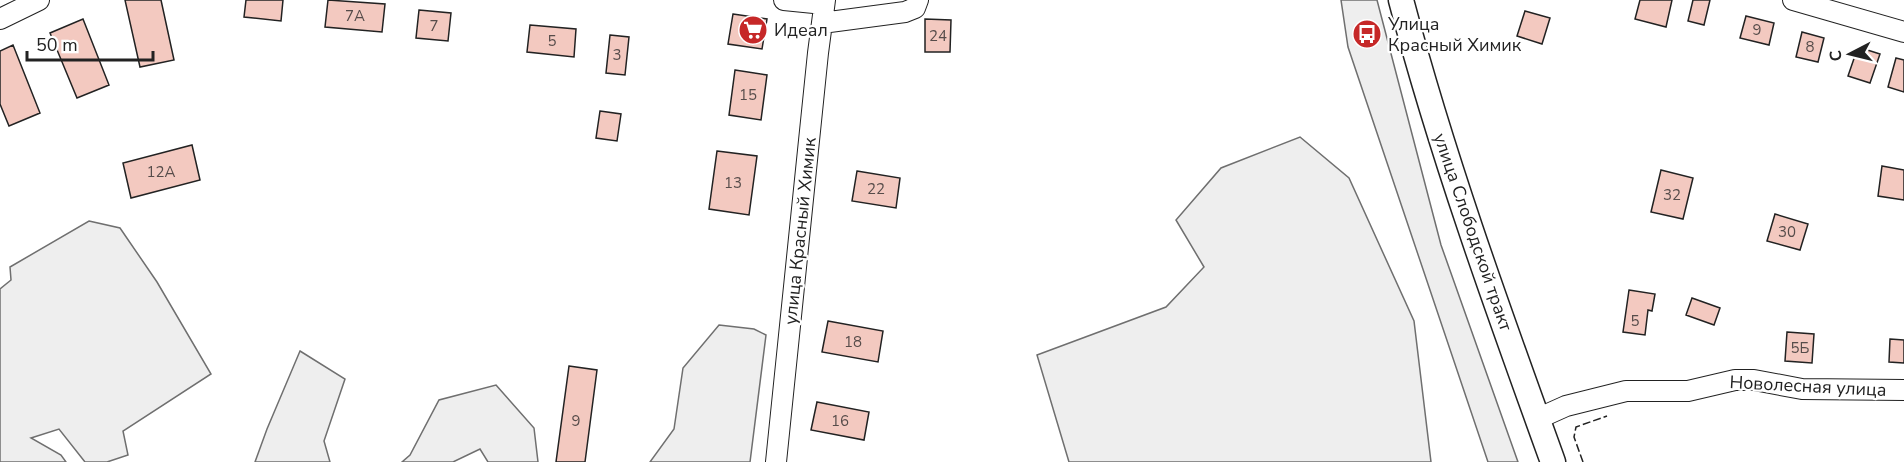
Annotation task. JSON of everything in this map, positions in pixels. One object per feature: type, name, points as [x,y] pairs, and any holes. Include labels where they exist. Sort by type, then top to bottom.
[{"type":"main road","name":"улица Слободской тракт","points":[[1401,0],[1421,75],[1483,264],[1553,462]]},
{"type":"street","points":[[0,19],[39,0]]},
{"type":"street","points":[[784,0],[824,9],[905,12],[915,8],[918,1]]},
{"type":"street","points":[[1793,0],[1904,32]]},
{"type":"street","name":"улица Красный Химик","points":[[776,462],[824,9]]},
{"type":"street","name":"Новолесная улица","points":[[1537,419],[1566,406],[1626,392],[1688,391],[1735,380],[1754,380],[1803,389],[1904,390]]},
{"type":"shaded area","points":[[1341,0],[1377,0],[1441,245],[1518,462],[1488,462],[1348,47]]},
{"type":"shaded area","points":[[1300,137],[1349,178],[1414,321],[1431,462],[1069,462],[1037,355],[1166,307],[1204,267],[1176,220],[1221,168]]},
{"type":"shaded area","points":[[89,221],[120,228],[157,282],[211,374],[123,431],[128,455],[107,462],[85,462],[59,429],[31,438],[61,455],[66,462],[0,462],[0,289],[11,280],[10,267]]},
{"type":"shaded area","points":[[719,325],[754,329],[766,335],[750,462],[650,462],[674,429],[683,368]]},
{"type":"shaded area","points":[[300,351],[345,379],[324,441],[330,462],[255,462],[267,429]]},
{"type":"shaded area","points":[[496,385],[534,428],[538,462],[488,462],[480,449],[453,462],[402,462],[410,455],[439,400]]},
{"type":"building","points":[[125,0],[161,0],[174,60],[140,67]]},
{"type":"building","points":[[246,0],[283,0],[281,21],[244,17]]},
{"type":"building","points":[[328,0],[385,4],[382,32],[325,27]]},
{"type":"building","points":[[1640,0],[1672,0],[1666,27],[1635,19]]},
{"type":"building","points":[[1693,0],[1710,0],[1704,25],[1688,21]]},
{"type":"building","points":[[419,10],[451,13],[448,41],[416,38]]},
{"type":"building","points":[[1525,11],[1550,18],[1542,44],[1517,36]]},
{"type":"building","points":[[733,14],[767,19],[762,49],[728,44]]},
{"type":"building","points":[[1746,16],[1774,23],[1769,45],[1740,38]]},
{"type":"building","points":[[83,19],[109,85],[77,98],[50,33]]},
{"type":"building","points":[[925,19],[951,20],[950,52],[925,52]]},
{"type":"building","points":[[530,25],[576,29],[574,57],[527,52]]},
{"type":"building","points":[[1802,32],[1824,38],[1818,62],[1796,57]]},
{"type":"building","points":[[610,35],[629,37],[625,75],[606,73]]},
{"type":"building","points":[[13,45],[40,113],[9,126],[0,104],[0,51]]},
{"type":"building","points":[[1858,47],[1880,54],[1870,83],[1848,76]]},
{"type":"building","points":[[1896,58],[1904,60],[1904,92],[1888,87]]},
{"type":"building","points":[[735,70],[767,75],[761,120],[729,115]]},
{"type":"building","points":[[600,111],[621,114],[617,141],[596,138]]},
{"type":"building","points":[[192,145],[200,180],[131,198],[123,163]]},
{"type":"building","points":[[717,151],[757,156],[749,215],[709,209]]},
{"type":"building","points":[[1882,166],[1904,170],[1904,200],[1878,196]]},
{"type":"building","points":[[1661,170],[1693,178],[1683,219],[1651,212]]},
{"type":"building","points":[[857,171],[900,178],[896,208],[852,201]]},
{"type":"building","points":[[1775,214],[1808,224],[1800,250],[1767,241]]},
{"type":"building","points":[[1629,290],[1655,294],[1652,311],[1648,310],[1645,335],[1623,332]]},
{"type":"building","points":[[1692,298],[1720,308],[1714,325],[1686,315]]},
{"type":"building","points":[[828,321],[883,331],[878,362],[822,352]]},
{"type":"building","points":[[1787,332],[1814,334],[1812,363],[1785,361]]},
{"type":"building","points":[[1890,339],[1904,340],[1904,363],[1889,362]]},
{"type":"building","points":[[569,366],[597,370],[585,462],[556,462]]},
{"type":"building","points":[[817,402],[869,412],[864,440],[811,430]]},
{"type":"fence","points":[[1583,462],[1574,437],[1576,427],[1607,416]]},
{"type":"place","name":"Идеал","points":[[753,30]]},
{"type":"place","name":"Улица Красный Химик","points":[[1367,34]]}]
